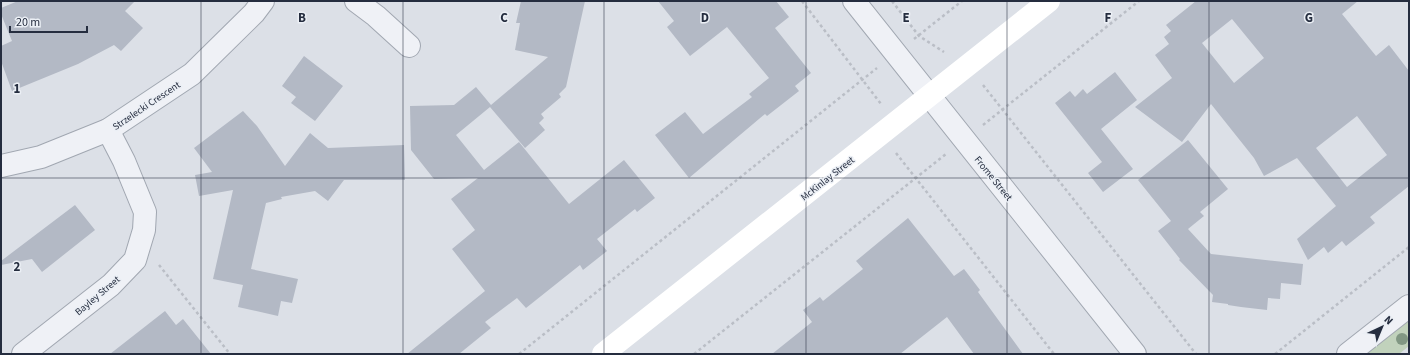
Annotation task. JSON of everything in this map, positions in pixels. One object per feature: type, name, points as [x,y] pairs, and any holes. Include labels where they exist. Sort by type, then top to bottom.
[{"type":"street","name":"Strzelecki Crescent","points":[[1,166],[41,157],[108,130],[192,74],[254,13],[263,1]]},
{"type":"street","points":[[356,1],[376,16],[409,46]]},
{"type":"street","name":"Frome Street","points":[[854,1],[1135,354]]},
{"type":"street","name":"McKinlay Street","points":[[603,354],[1050,1]]},
{"type":"street","name":"Bayley Street","points":[[23,354],[111,285],[135,260],[144,230],[145,212],[124,161],[108,130]]},
{"type":"street","points":[[1348,354],[1409,306]]},
{"type":"path","points":[[802,1],[863,80],[916,178],[1054,354]]},
{"type":"path","points":[[892,1],[919,36],[967,66],[1196,354]]},
{"type":"path","points":[[519,354],[962,1]]},
{"type":"path","points":[[694,354],[1139,1]]},
{"type":"path","points":[[141,243],[230,354]]},
{"type":"path","points":[[1275,354],[1409,247]]},
{"type":"green space","points":[[1409,319],[1409,346],[1399,354],[1364,354]]},
{"type":"building","points":[[18,1],[135,1],[125,11],[143,28],[121,51],[114,45],[78,64],[12,91],[1,61],[1,46],[12,41],[1,14],[1,8]]},
{"type":"building","points":[[521,1],[585,1],[566,87],[559,94],[561,97],[541,114],[544,118],[539,123],[545,130],[525,148],[490,107],[456,135],[484,170],[519,142],[569,204],[624,160],[655,198],[637,212],[635,209],[597,239],[607,251],[583,270],[580,265],[526,308],[517,298],[485,322],[491,328],[459,354],[407,354],[485,291],[452,249],[475,230],[451,199],[478,178],[434,179],[411,150],[410,106],[454,105],[476,87],[491,105],[548,57],[515,50],[520,23],[516,23]]},
{"type":"building","points":[[658,1],[776,1],[789,17],[775,28],[811,73],[795,86],[799,91],[767,116],[765,114],[689,178],[655,135],[685,112],[703,134],[752,97],[749,94],[769,78],[727,27],[690,56],[667,27],[674,21]]},
{"type":"building","points":[[1196,1],[1358,1],[1342,14],[1376,56],[1389,45],[1409,71],[1409,186],[1370,217],[1375,223],[1346,246],[1342,241],[1328,253],[1324,247],[1308,260],[1297,239],[1336,206],[1297,158],[1264,176],[1254,158],[1211,104],[1182,142],[1135,107],[1172,78],[1155,55],[1169,44],[1164,37],[1171,31],[1166,25]],"holes":[[[1232,19],[1264,58],[1234,83],[1202,43]],[[1357,116],[1387,155],[1347,187],[1316,148]]]},
{"type":"building","points":[[304,56],[343,86],[315,121],[291,103],[296,97],[282,86]]},
{"type":"building","points":[[1115,72],[1137,100],[1101,129],[1133,169],[1103,192],[1088,173],[1102,162],[1055,103],[1070,91],[1075,97],[1083,89],[1087,94]]},
{"type":"building","points":[[243,111],[257,126],[285,166],[310,133],[328,148],[404,145],[405,180],[344,180],[328,201],[315,191],[281,197],[282,199],[266,203],[251,269],[298,279],[292,303],[281,301],[278,316],[238,307],[243,285],[213,279],[233,190],[199,196],[195,175],[212,172],[194,148]]},
{"type":"building","points":[[1188,140],[1228,189],[1200,212],[1204,216],[1188,229],[1211,254],[1303,264],[1301,285],[1281,283],[1280,299],[1268,298],[1267,310],[1212,302],[1213,295],[1179,260],[1180,259],[1158,231],[1171,221],[1138,180]]},
{"type":"building","points":[[75,205],[95,230],[42,272],[32,259],[1,265],[1,261]]},
{"type":"building","points":[[908,218],[954,276],[964,269],[980,290],[978,292],[1023,354],[974,354],[947,317],[900,354],[772,354],[812,322],[803,310],[820,297],[823,301],[863,269],[856,261]]},
{"type":"building","points":[[165,311],[176,325],[183,319],[211,354],[110,354]]}]
